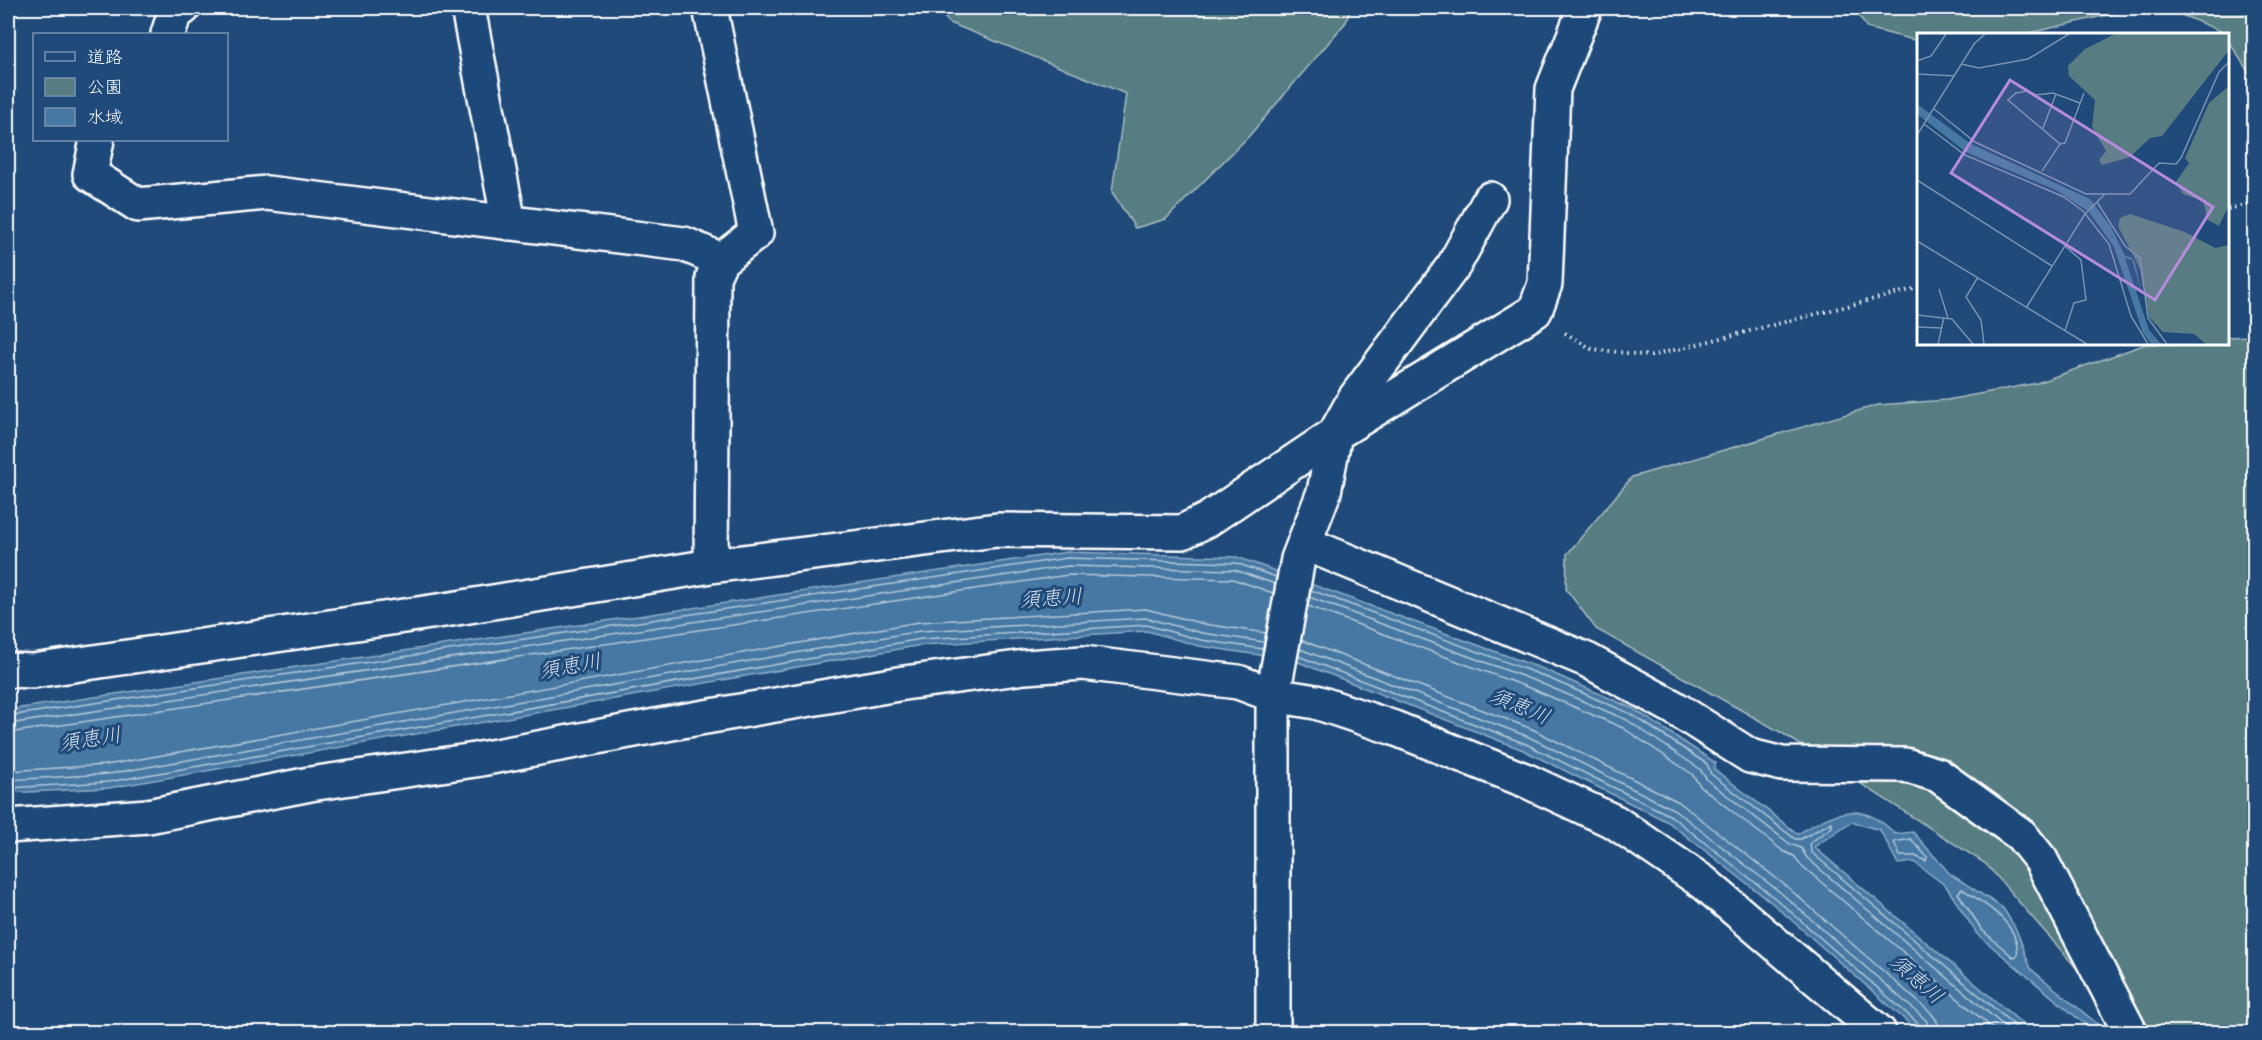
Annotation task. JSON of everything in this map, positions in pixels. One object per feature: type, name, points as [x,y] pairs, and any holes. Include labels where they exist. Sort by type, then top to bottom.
[{"type":"street","points":[[168,33],[174,15],[183,8]]},
{"type":"street","points":[[468,8],[509,223]]},
{"type":"street","points":[[710,8],[756,233],[721,260],[714,278],[711,566]]},
{"type":"street","points":[[8,670],[33,671],[439,611],[711,566],[997,530],[1182,532],[1207,520],[1335,434],[1535,311],[1545,284],[1553,89],[1585,8]]},
{"type":"street","points":[[97,141],[90,174],[138,205],[267,193],[684,244],[721,260]]},
{"type":"street","points":[[1273,1032],[1273,694],[1301,551],[1324,492],[1335,434],[1355,398],[1454,265],[1490,199]]},
{"type":"street","points":[[1301,551],[1587,660],[1673,707],[1750,756],[1782,765],[1905,765],[1938,775],[2021,835],[2041,860],[2130,1032]]},
{"type":"street","points":[[8,826],[148,816],[310,784],[474,760],[904,683],[1025,667],[1083,663],[1238,682],[1273,694],[1316,702],[1394,728],[1527,781],[1615,822],[1703,882],[1879,1032]]},
{"type":"path","points":[[2229,209],[2254,202]]},
{"type":"path","points":[[1535,311],[1592,349],[1651,356],[1917,288]]},
{"type":"green space","points":[[935,8],[1351,8],[1346,22],[1249,136],[1166,219],[1135,228],[1112,192],[1126,94],[950,23]]},
{"type":"green space","points":[[1854,8],[2137,8],[2029,33],[1917,33],[1917,41],[1867,28]]},
{"type":"green space","points":[[2165,8],[2254,8],[2254,81],[2229,42],[2229,33]]},
{"type":"green space","points":[[2254,336],[2254,1032],[2132,1032],[1986,864],[1782,733],[1596,629],[1566,589],[1567,554],[1632,477],[1878,405],[1947,400],[2037,383],[2143,345],[2229,345],[2229,337]]},
{"type":"water","name":"須恵川","points":[[1067,552],[1237,557],[1543,669],[1634,709],[1716,763],[1714,769],[1798,834],[1824,819],[1848,812],[1871,816],[1895,834],[1913,832],[1950,874],[2003,908],[2016,929],[2031,969],[2100,1026],[2103,1032],[2094,1032],[1977,934],[1946,886],[1914,862],[1898,864],[1880,830],[1851,822],[1814,847],[2032,1032],[1919,1032],[1772,903],[1668,822],[1523,750],[1293,660],[1199,646],[1147,631],[922,645],[109,788],[8,793],[8,710]]}]
